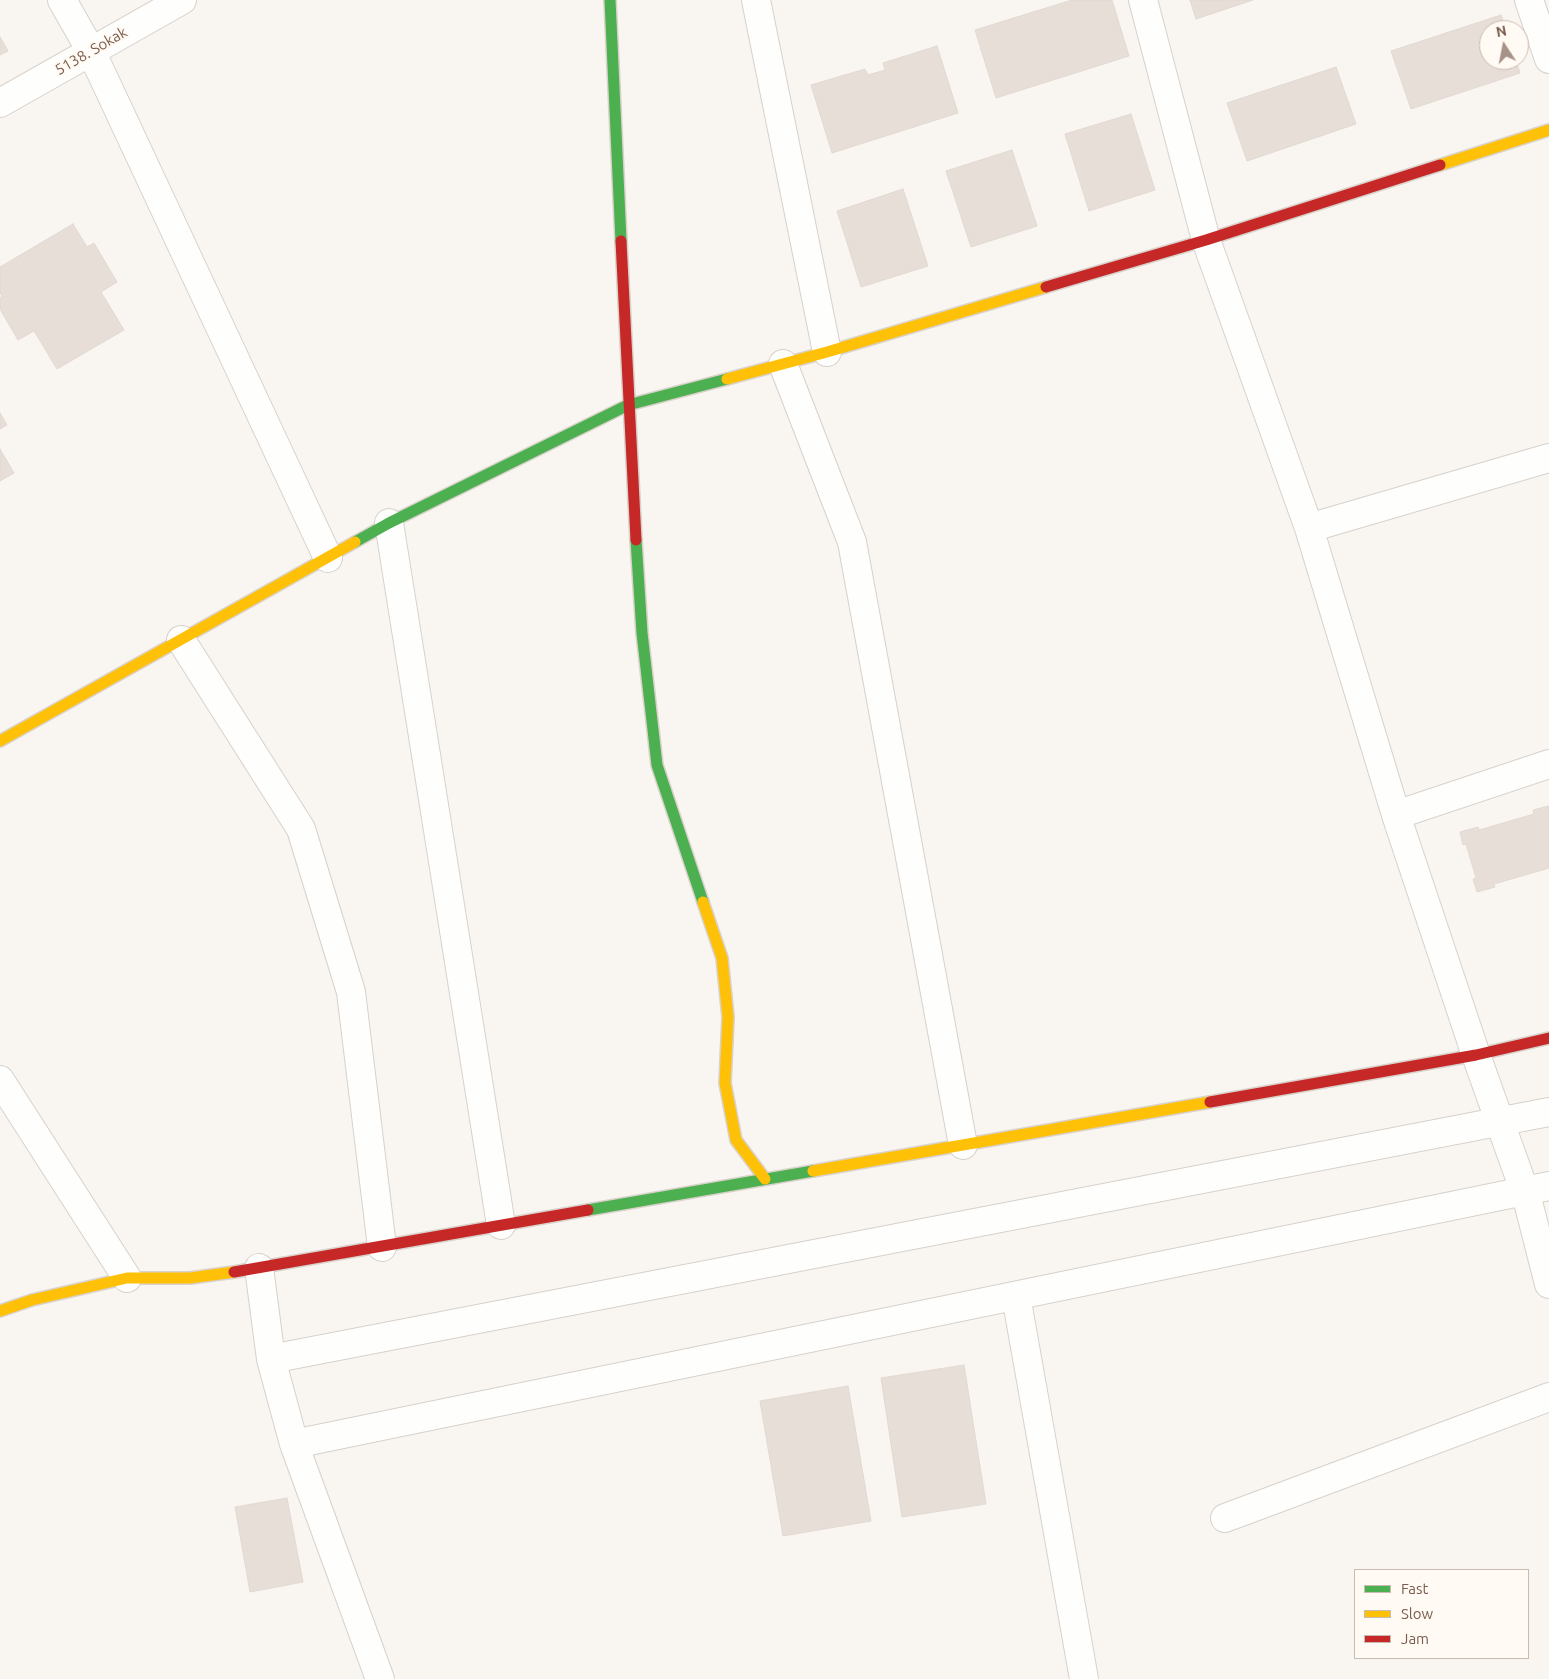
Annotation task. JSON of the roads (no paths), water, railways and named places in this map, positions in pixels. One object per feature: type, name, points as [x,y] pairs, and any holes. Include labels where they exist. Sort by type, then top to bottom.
[{"type":"street","points":[[62,0],[91,51],[328,558]]},
{"type":"street","name":"5138. Sokak","points":[[0,103],[182,0]]},
{"type":"street","points":[[610,0],[628,405],[642,633],[657,765],[722,958],[728,1017],[725,1083],[736,1140],[765,1180]]},
{"type":"street","points":[[756,0],[826,352]]},
{"type":"street","points":[[1143,0],[1206,240],[1309,528],[1396,815],[1500,1121],[1537,1188],[1549,1284]]},
{"type":"street","points":[[1529,0],[1549,59]]},
{"type":"street","points":[[0,741],[389,523],[628,405],[826,352],[1206,240],[1549,130]]},
{"type":"street","points":[[783,364],[852,542],[963,1145]]},
{"type":"street","points":[[1309,528],[1549,458]]},
{"type":"street","points":[[389,523],[501,1225]]},
{"type":"street","points":[[181,640],[301,829],[351,992],[382,1247]]},
{"type":"street","points":[[1396,815],[1549,764]]},
{"type":"street","points":[[0,1310],[32,1300],[127,1278],[190,1278],[259,1268],[1476,1054],[1549,1038]]},
{"type":"street","points":[[0,1080],[127,1278]]},
{"type":"street","points":[[271,1360],[1549,1112]]},
{"type":"street","points":[[294,1444],[1537,1188]]},
{"type":"street","points":[[259,1268],[271,1360],[294,1444],[380,1679]]},
{"type":"street","points":[[1016,1296],[1084,1679]]},
{"type":"street","points":[[1225,1518],[1549,1397]]}]
